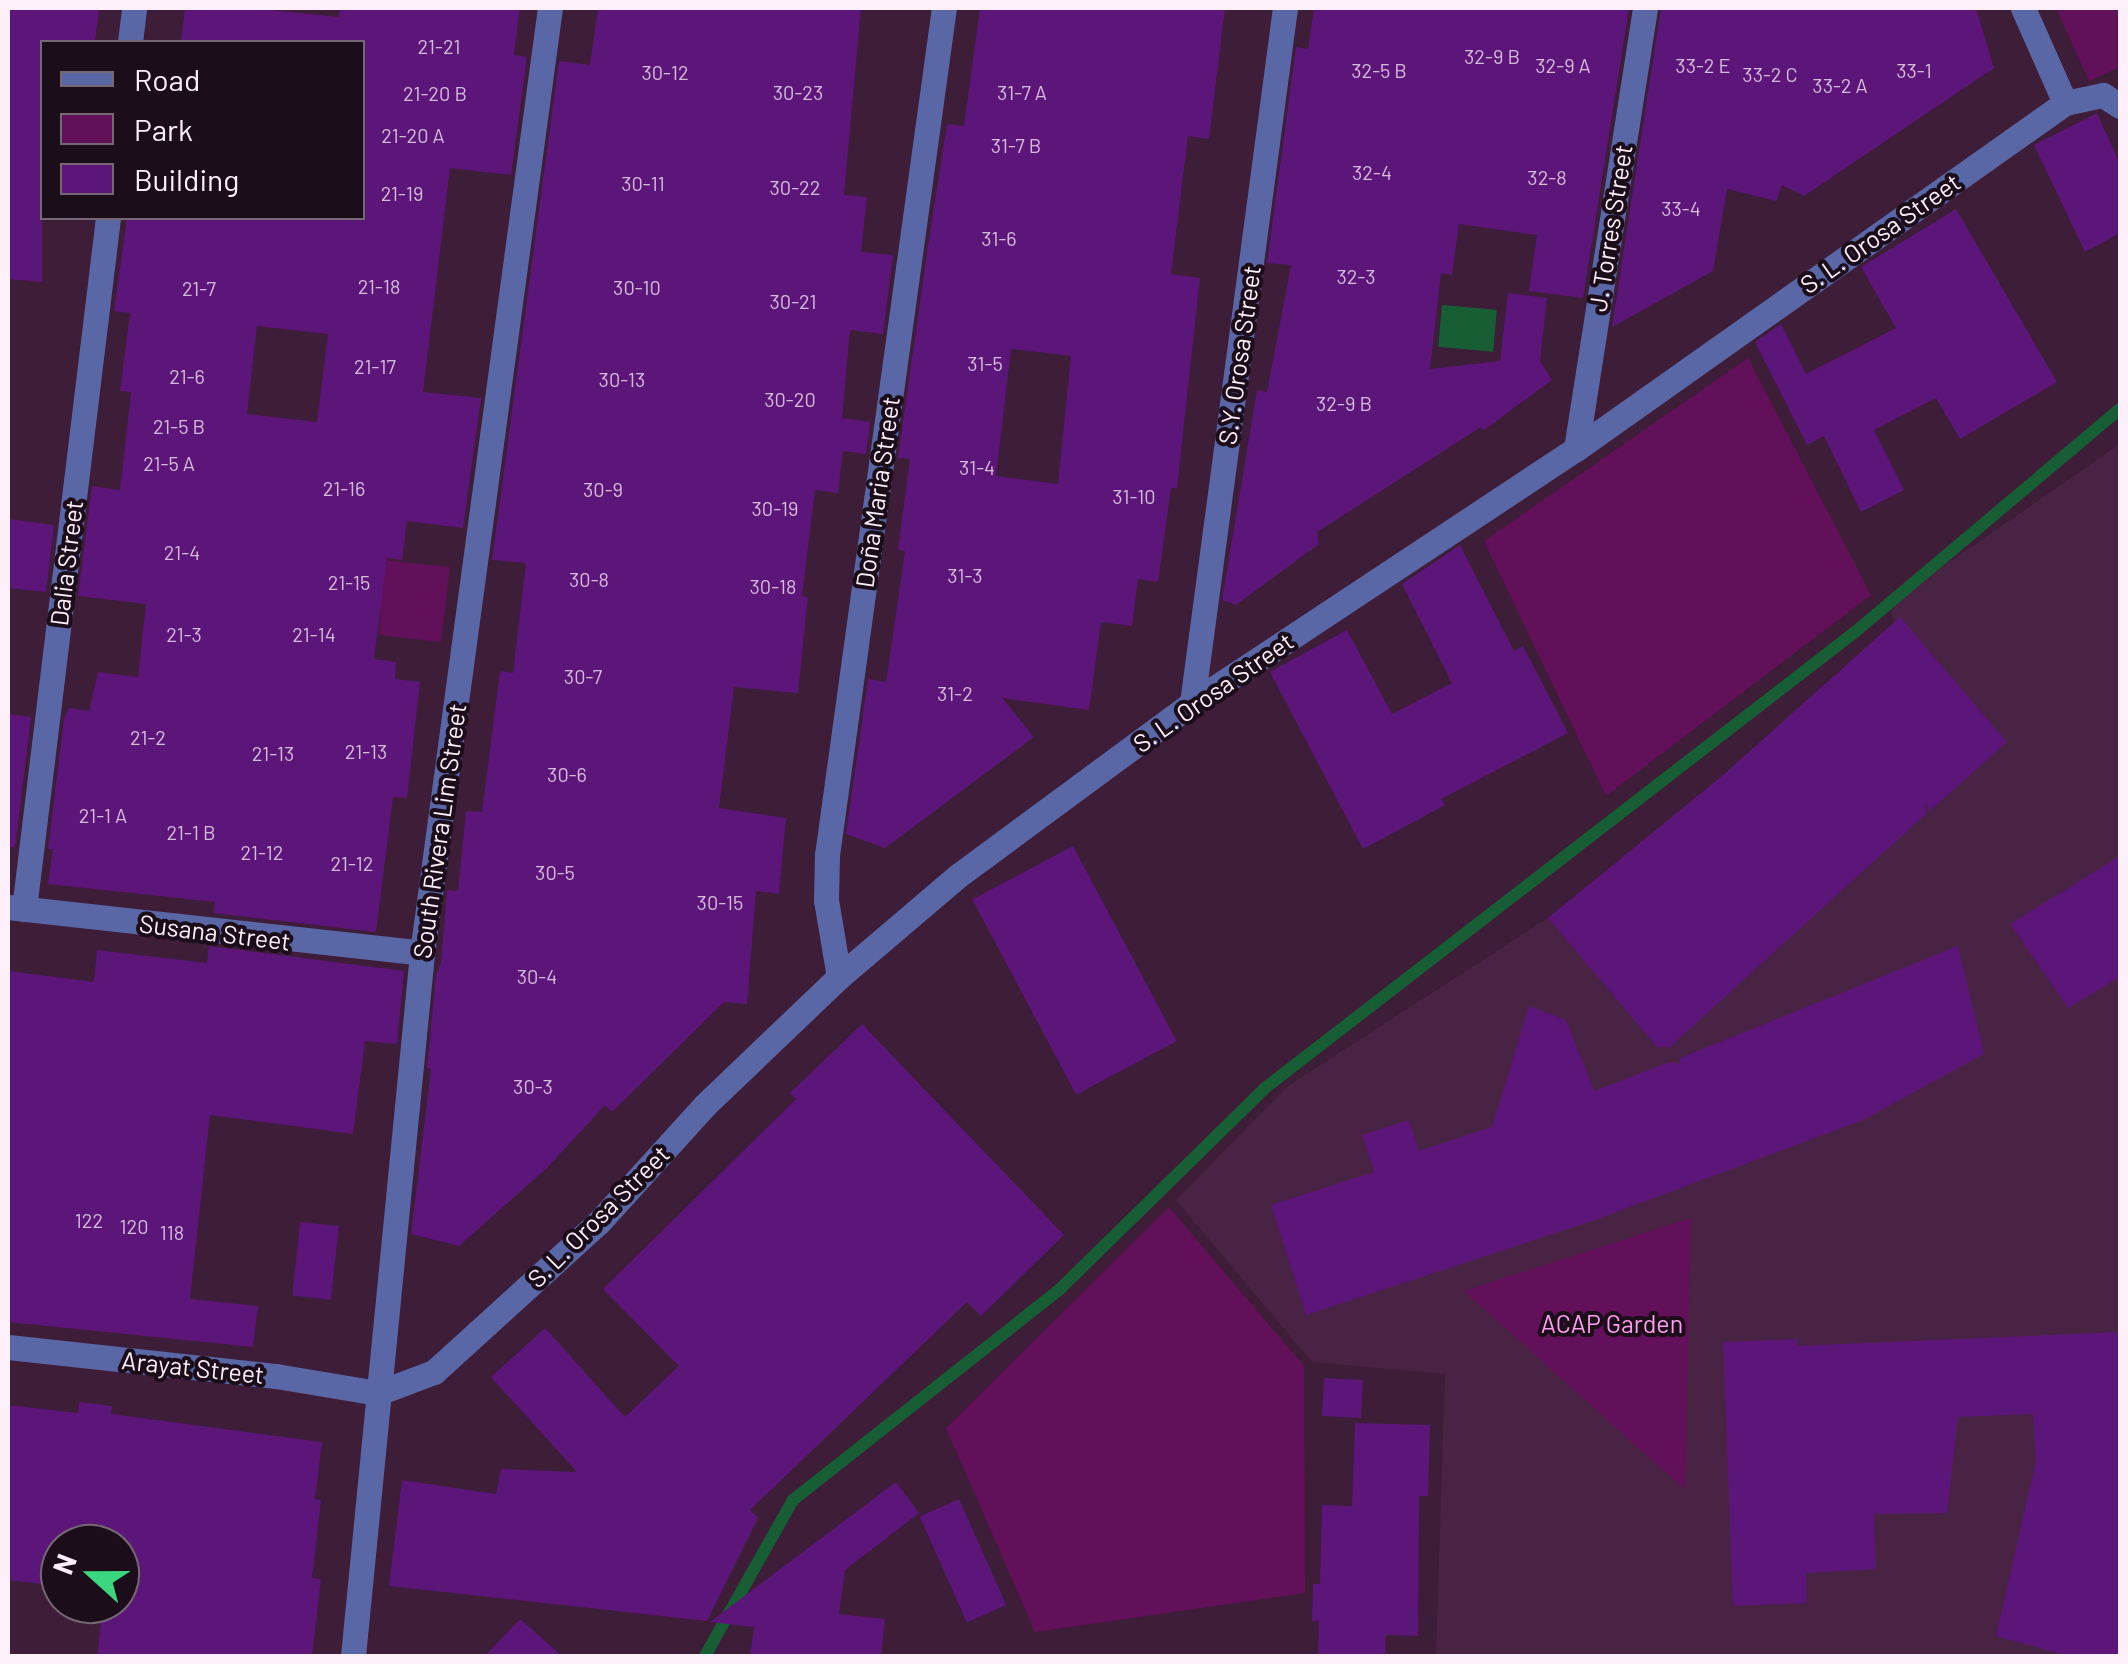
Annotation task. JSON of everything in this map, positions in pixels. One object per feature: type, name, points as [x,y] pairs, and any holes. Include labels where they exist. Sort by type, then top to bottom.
[{"type":"street","points":[[130,40],[134,8]]},
{"type":"street","name":"South Rivera Lim Street","points":[[352,1656],[422,953],[550,8]]},
{"type":"street","name":"Doña Maria Street","points":[[838,977],[826,900],[827,854],[944,8]]},
{"type":"street","name":"S.Y. Orosa Street","points":[[1192,703],[1286,8]]},
{"type":"street","name":"J. Torres Street","points":[[1576,449],[1645,8]]},
{"type":"street","points":[[2024,8],[2064,103],[2089,96],[2119,102]]},
{"type":"street","name":"S. L. Orosa Street","points":[[378,1393],[434,1372],[460,1350],[599,1222],[705,1105],[838,977],[959,875],[1192,703],[1576,449],[2064,103]]},
{"type":"street","name":"Dalia Street","points":[[16,908],[108,220]]},
{"type":"street","name":"Susana Street","points":[[16,908],[422,953]]},
{"type":"street","name":"Arayat Street","points":[[8,1346],[276,1376],[378,1393]]},
{"type":"shaded area","points":[[1442,305],[1497,310],[1493,352],[1438,347]]},
{"type":"shaded area","points":[[2120,444],[2120,1656],[1436,1656],[1445,1374],[1312,1362],[1176,1200],[1288,1086],[1548,918],[1722,776],[1894,623],[1889,604]]},
{"type":"green space","points":[[2056,8],[2120,8],[2120,67],[2089,81]]},
{"type":"green space","points":[[1748,358],[1871,595],[1606,796],[1484,541]]},
{"type":"green space","points":[[247,546],[450,567],[441,642],[379,635],[381,608],[242,593]]},
{"type":"green space","points":[[1169,1207],[1304,1366],[1305,1593],[1035,1632],[946,1428]]},
{"type":"green space","name":"ACAP Garden","points":[[1691,1218],[1685,1490],[1464,1291]]},
{"type":"building","points":[[8,8],[99,8],[95,40],[40,40],[42,282],[8,279]]},
{"type":"building","points":[[185,8],[249,8],[339,17],[340,8],[520,8],[514,55],[527,57],[511,175],[450,168],[423,392],[481,398],[463,528],[407,521],[402,560],[387,558],[374,659],[396,662],[395,679],[420,682],[407,798],[393,797],[376,932],[213,913],[215,902],[48,884],[53,849],[48,849],[64,718],[69,708],[89,711],[98,672],[138,677],[146,604],[78,596],[92,486],[120,490],[131,392],[120,391],[130,313],[114,311],[127,220],[365,220],[365,40],[181,40]],"holes":[[[257,326],[328,334],[317,422],[247,414]]]},
{"type":"building","points":[[598,8],[861,8],[844,195],[867,197],[861,252],[893,255],[883,334],[850,330],[842,418],[870,422],[866,454],[843,451],[838,493],[815,490],[802,596],[808,597],[798,693],[734,687],[719,808],[786,818],[779,894],[756,891],[747,1004],[724,1002],[612,1112],[605,1105],[547,1168],[459,1246],[411,1234],[431,1069],[427,1068],[436,975],[441,963],[447,890],[458,891],[466,811],[482,812],[500,671],[513,673],[526,563],[492,560],[559,61],[590,65]]},
{"type":"building","points":[[980,8],[1225,8],[1209,139],[1188,136],[1171,274],[1200,278],[1177,488],[1171,488],[1158,582],[1138,579],[1132,626],[1101,622],[1089,710],[1002,698],[1034,737],[885,848],[846,834],[868,679],[886,682],[905,551],[898,550],[910,459],[898,458],[947,124],[964,126]],"holes":[[[1011,349],[1071,356],[1058,484],[996,476]]]},
{"type":"building","points":[[1314,8],[1629,8],[1583,298],[1529,291],[1537,235],[1459,224],[1452,275],[1441,273],[1430,369],[1500,361],[1508,293],[1547,298],[1540,361],[1552,380],[1484,430],[1481,427],[1317,532],[1319,544],[1236,605],[1222,600],[1257,390],[1267,392],[1291,265],[1267,263],[1296,47],[1308,49]]},
{"type":"building","points":[[1661,8],[1976,8],[1994,68],[1804,196],[1782,185],[1776,201],[1727,189],[1713,271],[1612,327]]},
{"type":"building","points":[[2097,113],[2120,164],[2120,233],[2085,252],[2034,145]]},
{"type":"building","points":[[1956,209],[2057,382],[1960,439],[1936,398],[1874,430],[1904,490],[1861,512],[1824,436],[1807,445],[1755,342],[1781,324],[1806,374],[1896,328],[1861,267]]},
{"type":"building","points":[[8,519],[54,525],[46,592],[8,588]]},
{"type":"building","points":[[1460,545],[1514,651],[1523,646],[1568,733],[1441,799],[1445,805],[1363,849],[1270,672],[1347,630],[1392,714],[1452,683],[1402,584]]},
{"type":"building","points":[[1900,617],[2007,742],[1930,811],[1925,802],[1927,813],[1670,1047],[1657,1047],[1548,918],[1722,776]]},
{"type":"building","points":[[8,714],[31,717],[15,847],[8,847]]},
{"type":"building","points":[[1073,846],[1177,1041],[1076,1095],[972,900]]},
{"type":"building","points":[[2120,856],[2120,977],[2068,1008],[2010,924]]},
{"type":"building","points":[[209,946],[404,971],[397,1044],[365,1041],[353,1134],[210,1115],[190,1299],[258,1306],[253,1347],[8,1322],[8,971],[94,982],[97,950],[207,963]]},
{"type":"building","points":[[1958,946],[1984,1054],[1863,1120],[1595,1220],[1306,1315],[1271,1205],[1374,1172],[1362,1135],[1409,1120],[1419,1151],[1492,1127],[1529,1006],[1566,1020],[1594,1091],[1670,1062],[1680,1064],[1680,1058]]},
{"type":"building","points":[[862,1024],[1064,1235],[981,1316],[967,1302],[750,1510],[758,1518],[707,1621],[389,1586],[402,1480],[496,1494],[501,1469],[577,1472],[491,1377],[545,1328],[625,1417],[679,1366],[603,1289],[796,1099],[790,1093]]},
{"type":"building","points":[[300,1222],[339,1226],[331,1300],[292,1296]]},
{"type":"building","points":[[2120,1332],[2120,1656],[2069,1656],[1996,1636],[2036,1461],[2033,1414],[1958,1417],[1947,1513],[1874,1514],[1876,1569],[1806,1573],[1807,1603],[1733,1606],[1723,1342],[1797,1339],[1797,1346]]},
{"type":"building","points":[[1324,1378],[1363,1380],[1361,1418],[1322,1416]]},
{"type":"building","points":[[79,1402],[112,1406],[111,1414],[322,1442],[315,1499],[321,1500],[312,1578],[321,1579],[312,1656],[97,1656],[101,1624],[140,1624],[140,1524],[40,1524],[40,1584],[8,1580],[8,1405],[78,1413]]},
{"type":"building","points":[[1355,1423],[1430,1425],[1428,1496],[1419,1496],[1418,1636],[1386,1635],[1385,1656],[1318,1656],[1319,1621],[1312,1621],[1313,1584],[1320,1584],[1322,1505],[1352,1506]]},
{"type":"building","points":[[896,1482],[919,1513],[845,1570],[839,1614],[885,1619],[881,1656],[750,1656],[754,1627],[710,1622]]},
{"type":"building","points":[[959,1499],[1006,1605],[967,1622],[920,1516]]},
{"type":"building","points":[[520,1619],[562,1656],[485,1656]]},
{"type":"waterway","points":[[705,1656],[793,1500],[1061,1288],[1265,1088],[1855,632],[2120,409]]}]
